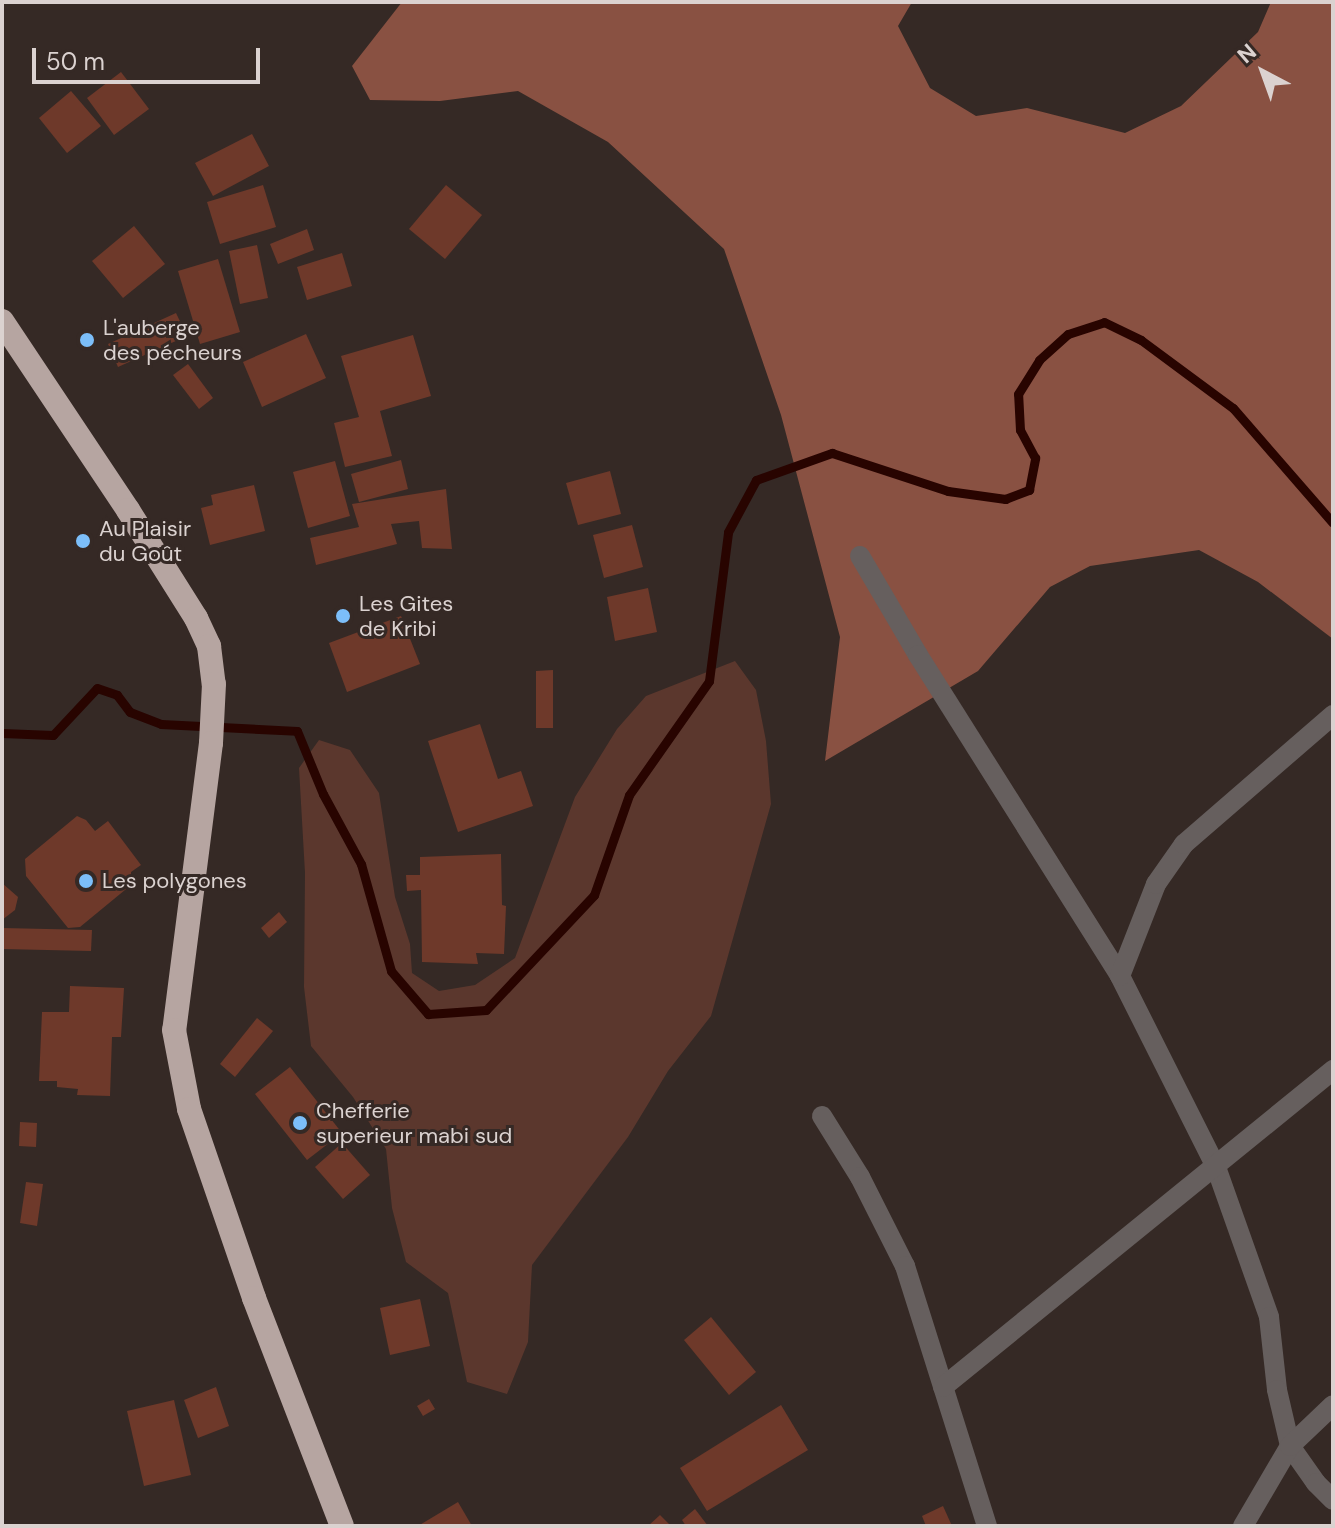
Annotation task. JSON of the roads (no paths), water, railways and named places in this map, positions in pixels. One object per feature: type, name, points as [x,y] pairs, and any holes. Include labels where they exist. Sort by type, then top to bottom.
[{"type":"highway","points":[[2,321],[196,618],[209,646],[214,684],[211,743],[174,1030],[189,1109],[254,1298],[342,1526]]},
{"type":"street","points":[[860,556],[918,655],[1120,976],[1216,1167],[1269,1317],[1277,1390],[1290,1446],[1316,1483],[1333,1500]]},
{"type":"street","points":[[1120,976],[1156,884],[1184,844],[1333,715]]},
{"type":"street","points":[[943,1387],[1333,1070]]},
{"type":"street","points":[[822,1116],[860,1177],[905,1266],[987,1526]]},
{"type":"street","points":[[1243,1526],[1290,1446],[1333,1405]]},
{"type":"waterway","points":[[2,733],[53,735],[97,688],[117,695],[130,712],[161,724],[297,731],[323,794],[361,864],[391,971],[428,1014],[486,1010],[594,895],[629,795],[709,681],[728,532],[756,480],[832,453],[948,491],[1005,499],[1029,490],[1035,458],[1020,430],[1018,394],[1039,360],[1068,334],[1104,322],[1141,340],[1233,408],[1333,523]]},
{"type":"place","name":"L'auberge des pécheurs","points":[[87,340]]},
{"type":"place","name":"Au Plaisir du Goût","points":[[83,541]]},
{"type":"place","name":"Les Gites de Kribi","points":[[343,616]]},
{"type":"place","name":"Les polygones","points":[[86,881]]},
{"type":"place","name":"Chefferie superieur mabi sud","points":[[300,1123]]}]
